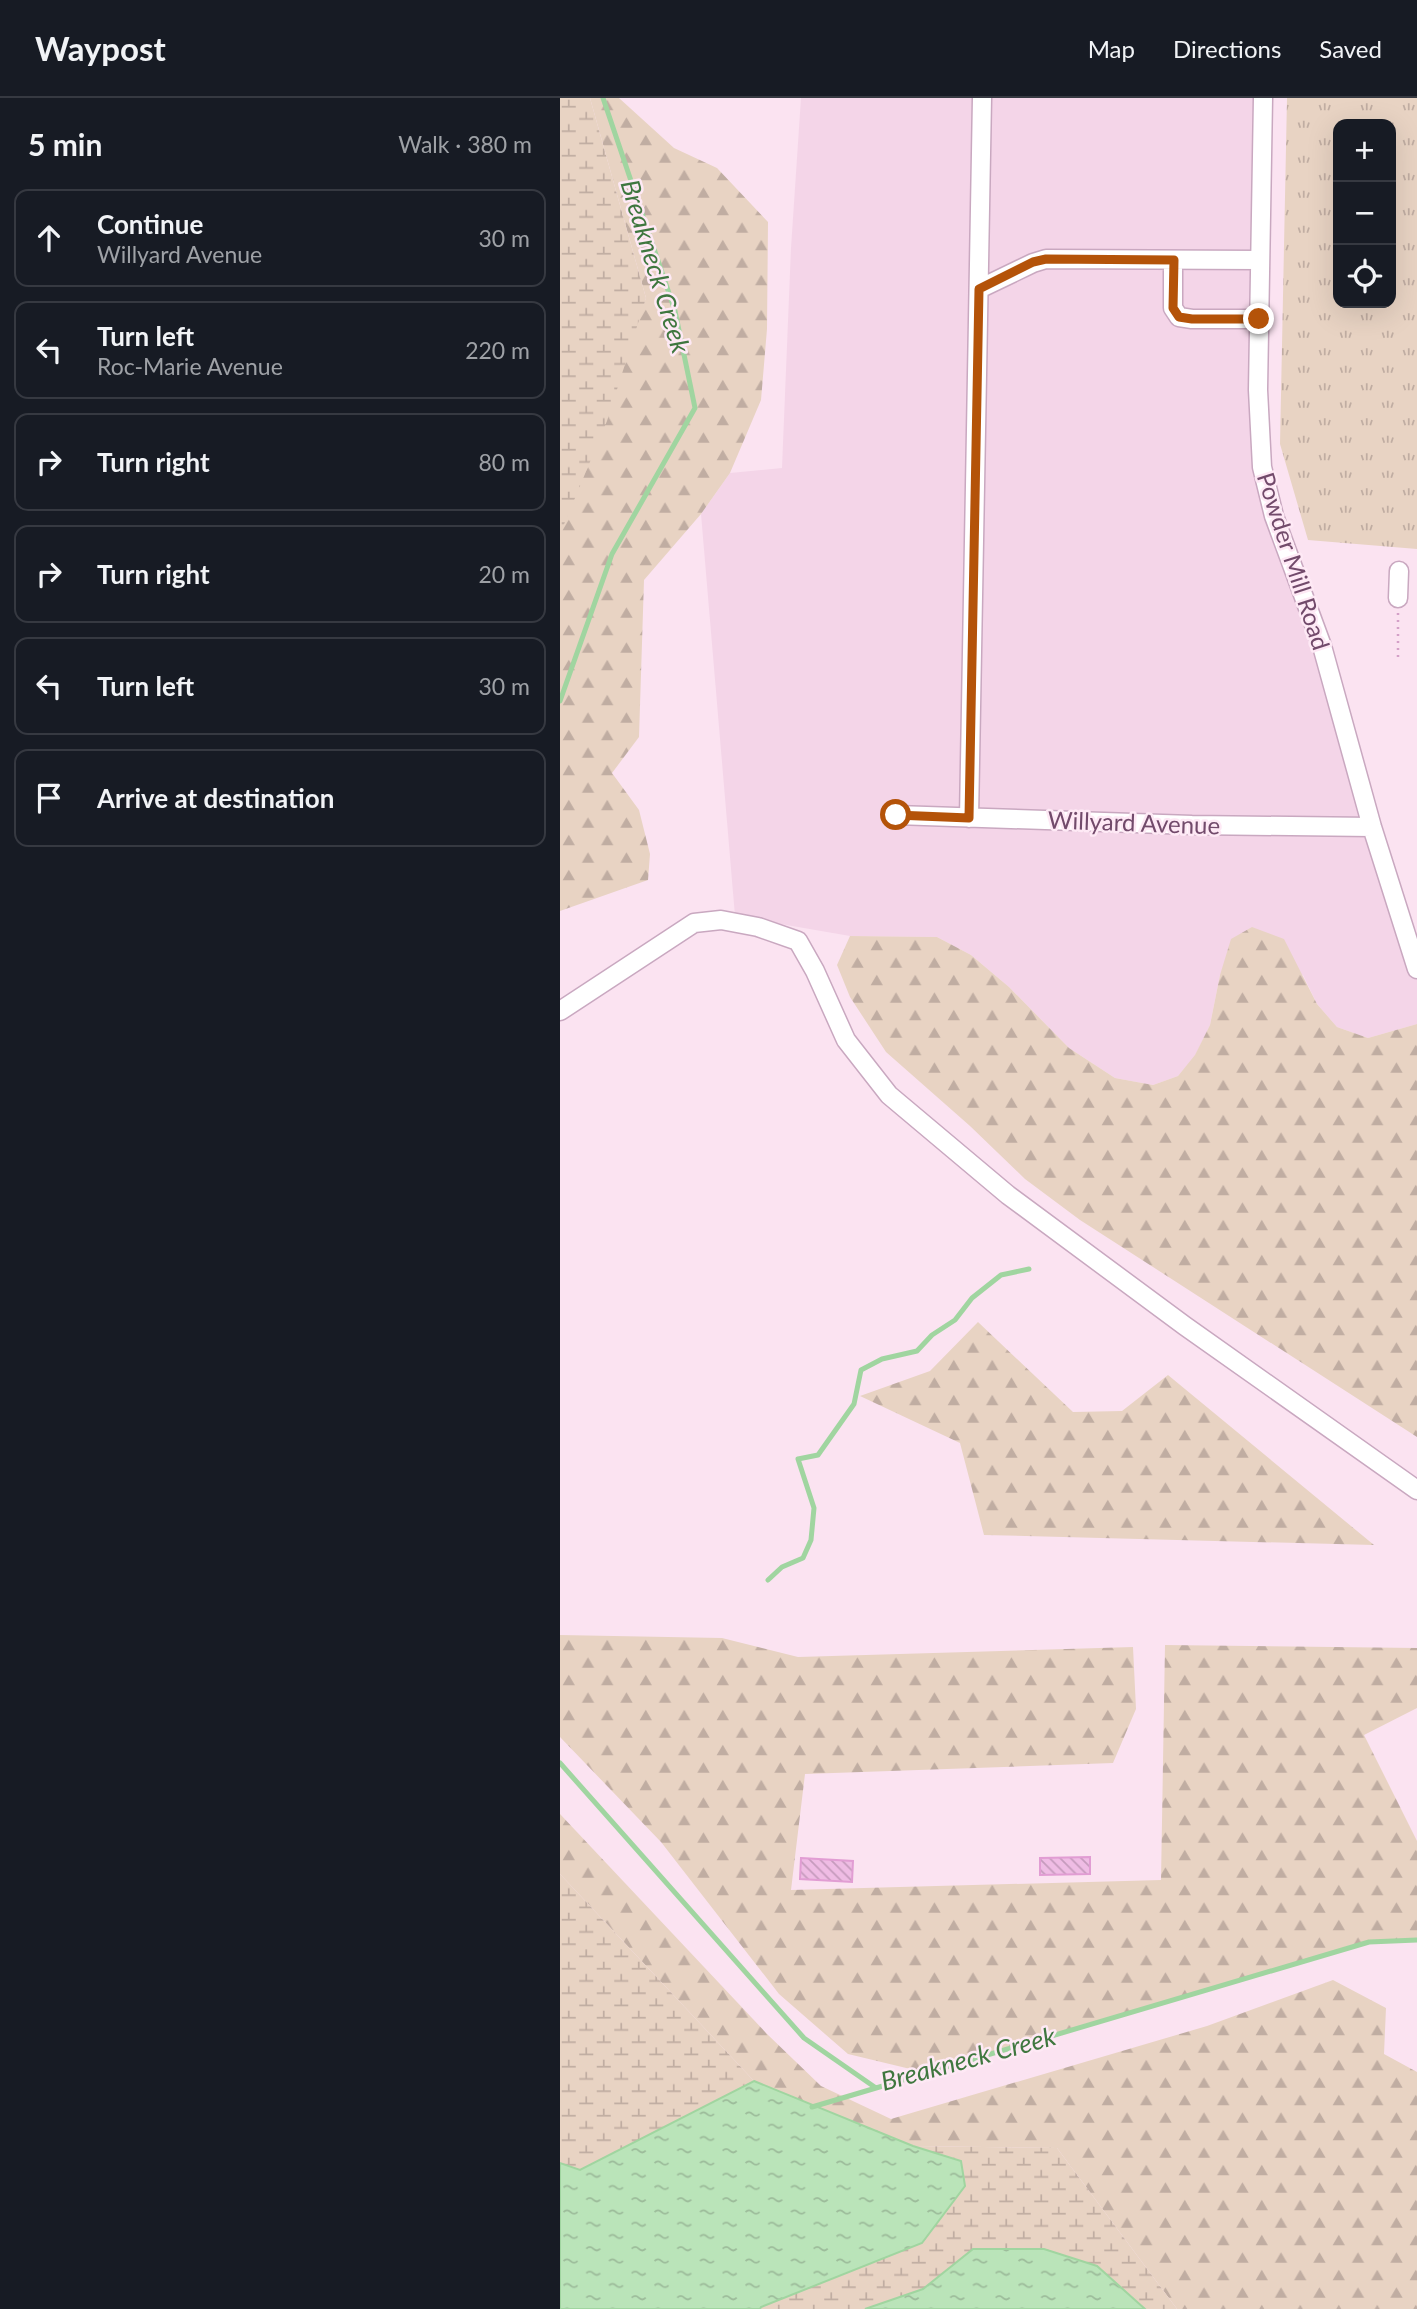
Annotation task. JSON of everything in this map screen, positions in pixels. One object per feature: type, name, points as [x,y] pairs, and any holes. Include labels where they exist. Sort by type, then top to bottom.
[{"type":"street","points":[[969,818],[982,98]]},
{"type":"street","name":"Powder Mill Road","points":[[1263,98],[1259,260],[1260,447],[1267,489],[1322,646],[1372,827],[1417,969]]},
{"type":"street","points":[[979,289],[1033,262],[1046,259],[1259,260]]},
{"type":"street","points":[[1174,260],[1173,308],[1179,317],[1259,319]]},
{"type":"street","points":[[1398,598],[1399,571]]},
{"type":"street","name":"Willyard Avenue","points":[[896,815],[1192,825],[1372,827]]},
{"type":"street","points":[[560,1011],[694,923],[721,920],[758,927],[798,941],[815,971],[846,1041],[889,1095],[1008,1195],[1185,1326],[1417,1490]]},
{"type":"path","points":[[1398,598],[1398,659]]},
{"type":"shaded area","points":[[801,98],[1263,98],[1260,447],[1417,969],[1417,1024],[1368,1038],[1337,1027],[1317,1004],[1303,975],[1220,975],[1210,1025],[1195,1056],[1178,1076],[1153,1085],[1115,1078],[1069,1048],[1009,987],[971,955],[937,937],[850,936],[735,916],[701,514],[730,473],[782,468],[791,248]]},
{"type":"green space","points":[[560,98],[590,98],[646,298],[607,421],[560,534]]},
{"type":"green space","points":[[590,98],[619,98],[674,148],[717,168],[768,222],[767,329],[761,400],[730,473],[701,514],[644,580],[639,737],[612,773],[639,810],[650,854],[648,880],[560,911],[560,519],[646,298]]},
{"type":"green space","points":[[1287,98],[1417,98],[1417,549],[1308,540],[1280,444]]},
{"type":"green space","points":[[1252,927],[1284,939],[1317,1004],[1337,1027],[1368,1038],[1417,1024],[1417,1437],[1080,1220],[1025,1179],[886,1052],[850,997],[837,965],[850,936],[937,937],[971,955],[1009,987],[1069,1048],[1115,1078],[1153,1085],[1178,1076],[1195,1055],[1210,1025],[1220,975],[1231,939]]},
{"type":"green space","points":[[978,1322],[1073,1412],[1122,1411],[1168,1375],[1374,1545],[984,1535],[960,1443],[860,1396],[930,1371]]},
{"type":"green space","points":[[560,1635],[722,1638],[798,1657],[1133,1647],[1136,1709],[1113,1763],[805,1774],[791,1890],[1161,1880],[1165,1645],[1417,1648],[1417,1708],[1364,1735],[1417,1841],[1417,1940],[1369,1942],[927,2073],[848,2054],[779,1994],[661,1842],[560,1737]]},
{"type":"green space","points":[[560,1814],[767,2034],[821,2086],[891,2119],[1207,2026],[1333,1980],[1386,2008],[1384,2054],[1417,2072],[1417,2309],[1177,2309],[1057,2148],[913,2146],[754,2081],[560,1874]]},
{"type":"green space","points":[[560,1874],[754,2081],[913,2146],[1057,2148],[1177,2309],[560,2309]]},
{"type":"water","points":[[754,2081],[913,2146],[961,2161],[965,2186],[922,2243],[760,2309],[560,2309],[560,2163],[580,2170]]},
{"type":"water","points":[[973,2249],[1044,2249],[1097,2266],[1145,2309],[865,2309],[923,2289]]},
{"type":"building","points":[[1090,1857],[1090,1874],[1040,1875],[1040,1858]]},
{"type":"building","points":[[801,1858],[853,1861],[852,1882],[800,1879]]},
{"type":"waterway","name":"Breakneck Creek","points":[[560,701],[612,554],[695,408],[675,311],[603,98]]},
{"type":"waterway","points":[[768,1580],[782,1567],[803,1558],[811,1540],[814,1508],[798,1459],[818,1455],[854,1404],[861,1370],[882,1359],[917,1351],[932,1335],[955,1320],[972,1298],[1001,1275],[1029,1269]]},
{"type":"waterway","name":"Breakneck Creek","points":[[560,1763],[804,2038],[876,2088],[1369,1942],[1417,1940]]},
{"type":"waterway","points":[[812,2107],[876,2088]]},
{"type":"route","points":[[896,815],[969,818],[979,289],[1033,262],[1046,259],[1174,260],[1173,308],[1179,317],[1259,319]]}]
